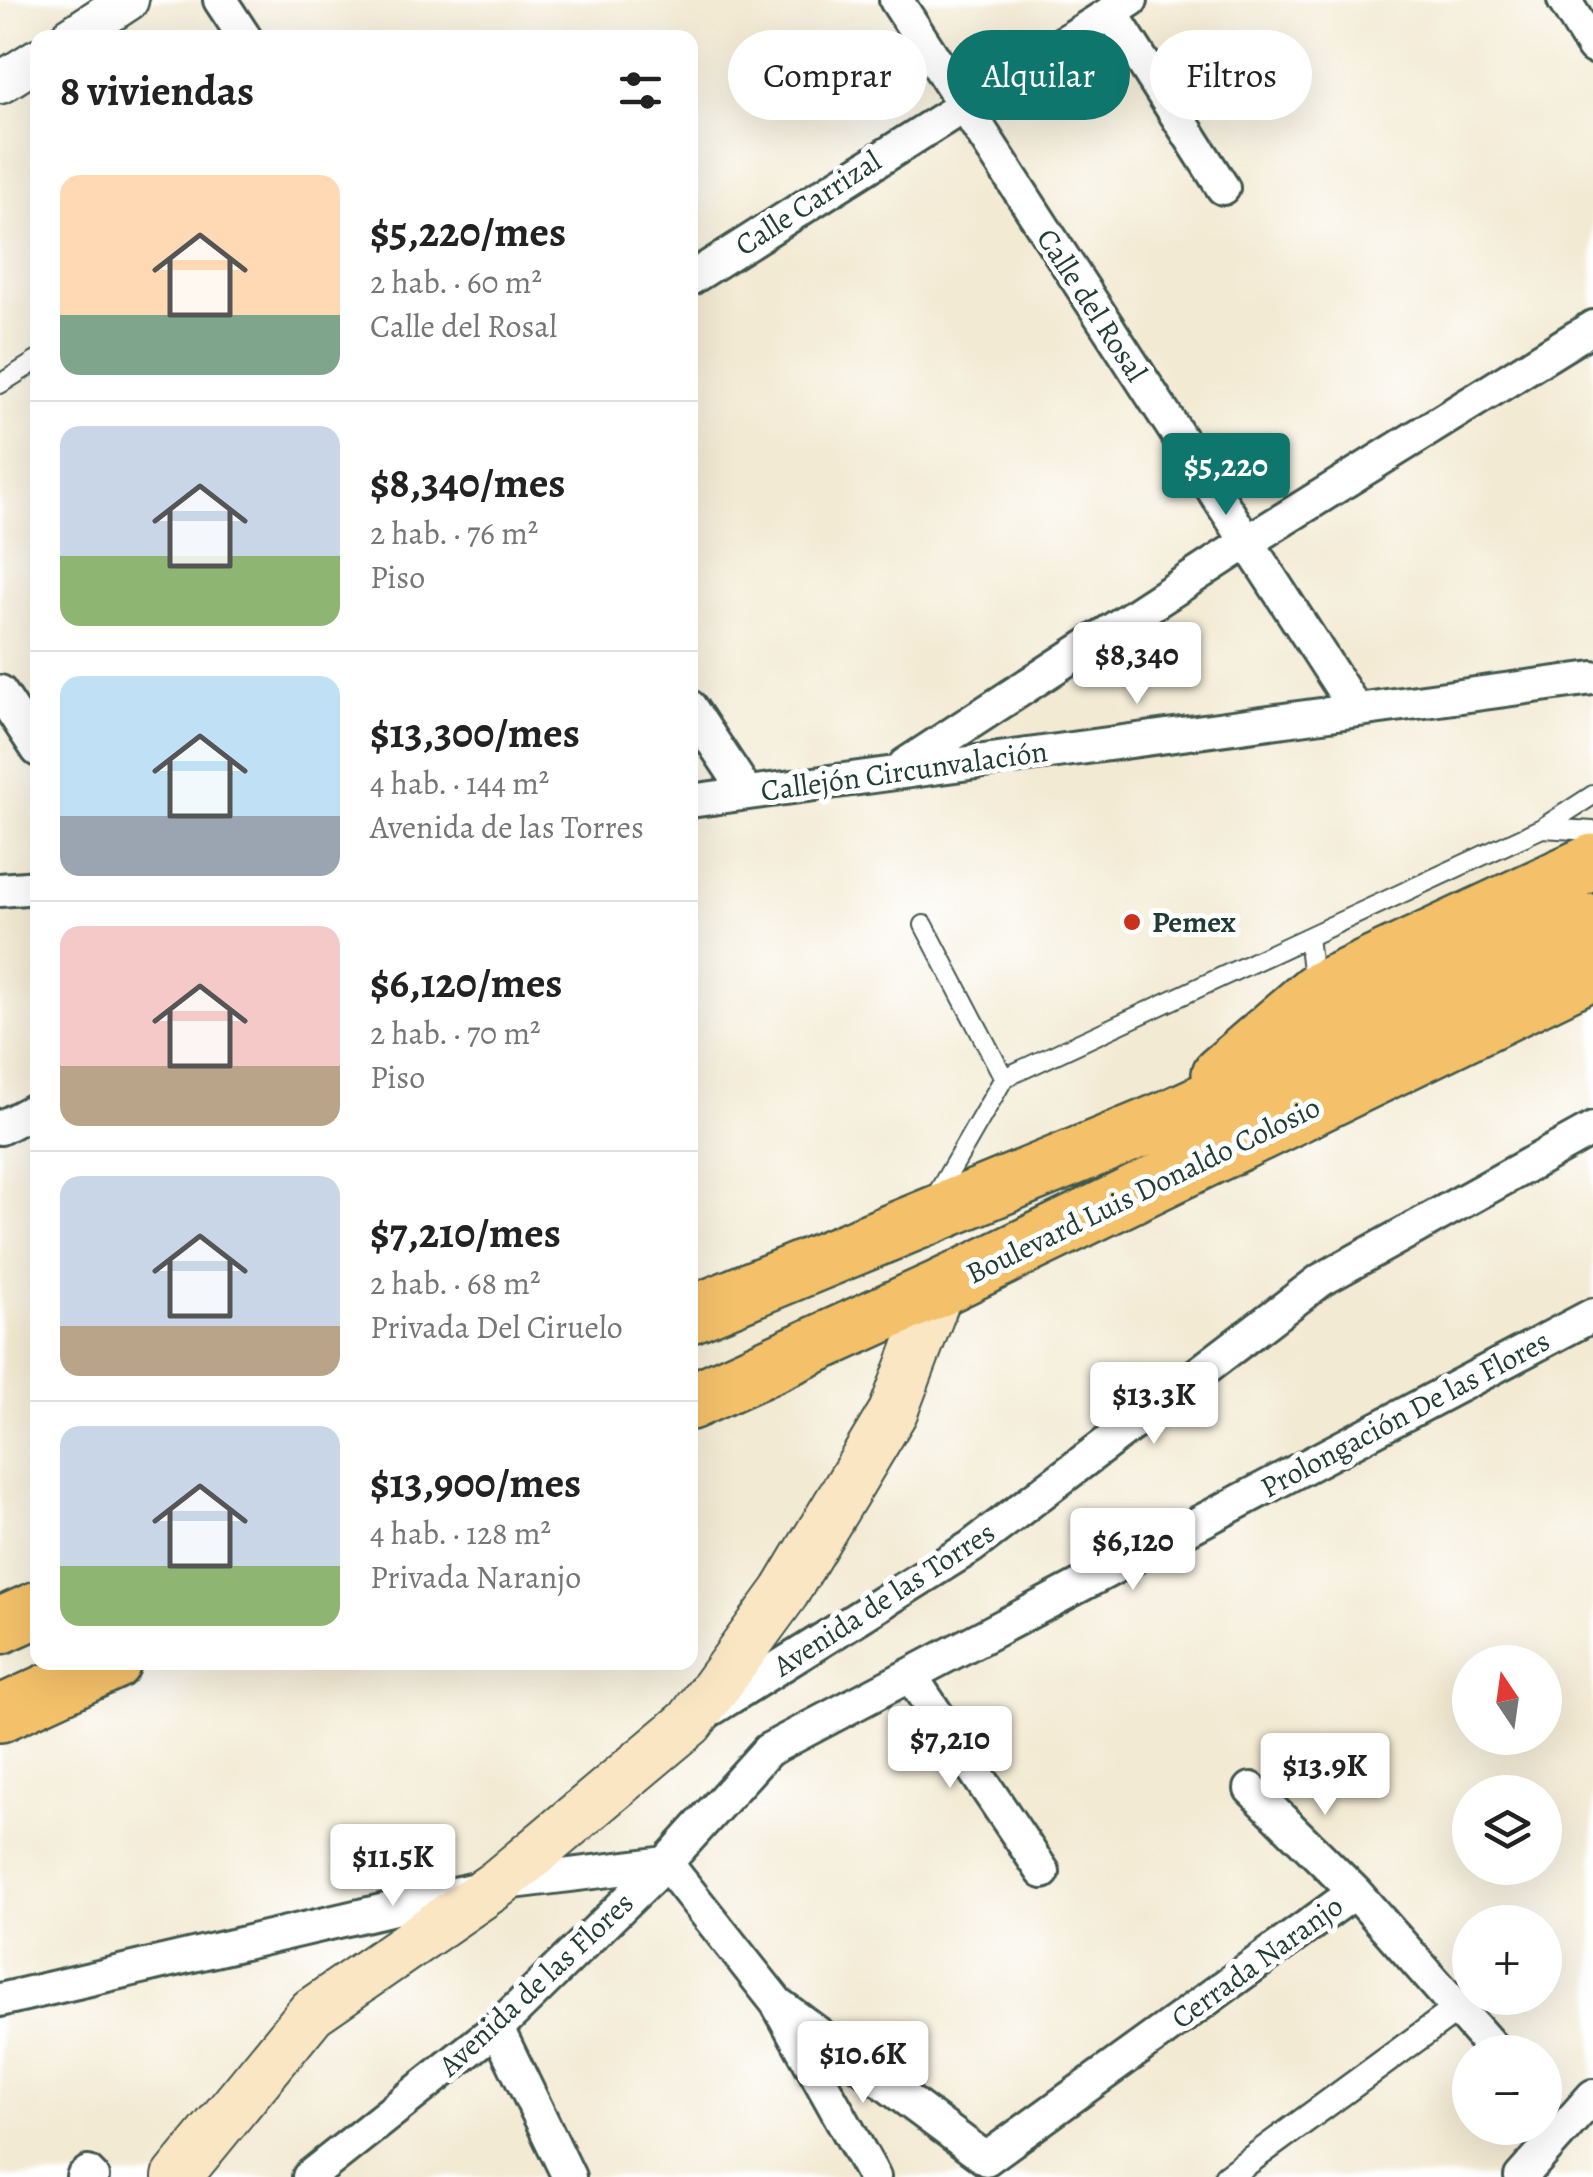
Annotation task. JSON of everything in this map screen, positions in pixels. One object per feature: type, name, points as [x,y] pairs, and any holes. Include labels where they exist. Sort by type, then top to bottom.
[{"type":"highway","points":[[1170,1117],[1315,992],[1593,862]]},
{"type":"highway","name":"Boulevard Luis Donaldo Colosio","points":[[698,1312],[1170,1117],[1593,922]]},
{"type":"highway","name":"Boulevard Luis Donaldo Colosio","points":[[698,1398],[940,1288],[1406,1061],[1589,985]]},
{"type":"highway","points":[[0,1626],[30,1613]]},
{"type":"highway","points":[[0,1714],[96,1670]]},
{"type":"main road","name":"Avenida de las Torres","points":[[690,1722],[785,1592],[893,1412],[940,1288]]},
{"type":"main road","points":[[176,2177],[312,2012],[496,1884],[690,1722]]},
{"type":"street","points":[[82,30],[128,0]]},
{"type":"street","points":[[220,0],[241,30]]},
{"type":"street","name":"Calle del Rosal","points":[[896,0],[947,80]]},
{"type":"street","points":[[1564,0],[1593,47]]},
{"type":"street","points":[[1121,6],[1223,188]]},
{"type":"street","name":"Calle Carrizal","points":[[1082,30],[1121,6]]},
{"type":"street","points":[[0,83],[30,63]]},
{"type":"street","name":"Calle Carrizal","points":[[698,273],[947,114]]},
{"type":"street","name":"Calle del Rosal","points":[[972,120],[1356,710]]},
{"type":"street","points":[[898,770],[1247,542],[1593,327]]},
{"type":"street","name":"Callejón Circunvalación","points":[[698,800],[1593,678]]},
{"type":"street","points":[[13,708],[30,737]]},
{"type":"street","points":[[698,720],[746,793]]},
{"type":"street","points":[[0,890],[30,888]]},
{"type":"street","points":[[0,1128],[30,1112]]},
{"type":"street","name":"Avenida de las Torres","points":[[690,1722],[971,1548],[1321,1280],[1593,1128]]},
{"type":"street","name":"Prolongación De las Flores","points":[[666,1863],[768,1750],[1593,1315]]},
{"type":"street","points":[[910,1676],[1043,1872]]},
{"type":"street","points":[[1251,1789],[1355,1892]]},
{"type":"street","points":[[0,2000],[496,1884],[666,1863],[777,2003],[874,2177]]},
{"type":"street","name":"Avenida de las Flores","points":[[309,2177],[497,2028],[666,1863]]},
{"type":"street","name":"Cerrada Naranjo","points":[[777,2003],[986,2159],[1355,1892],[1452,2002]]},
{"type":"street","points":[[1227,2177],[1452,2012]]},
{"type":"street","name":"Cerrada Naranjo","points":[[1463,2015],[1481,2035]]},
{"type":"street","points":[[497,2028],[569,2177]]},
{"type":"street","points":[[1562,2113],[1593,2096]]},
{"type":"street","points":[[1520,2177],[1538,2145]]},
{"type":"street","points":[[83,2177],[88,2173],[92,2177]]},
{"type":"lane","points":[[0,384],[30,365]]},
{"type":"lane","points":[[924,1216],[1004,1078],[1542,828],[1593,794]]},
{"type":"lane","points":[[1542,828],[1593,830]]},
{"type":"lane","points":[[924,925],[1004,1078]]},
{"type":"lane","points":[[1308,936],[1315,992]]},
{"type":"place","name":"Pemex","points":[[1132,922]]}]
